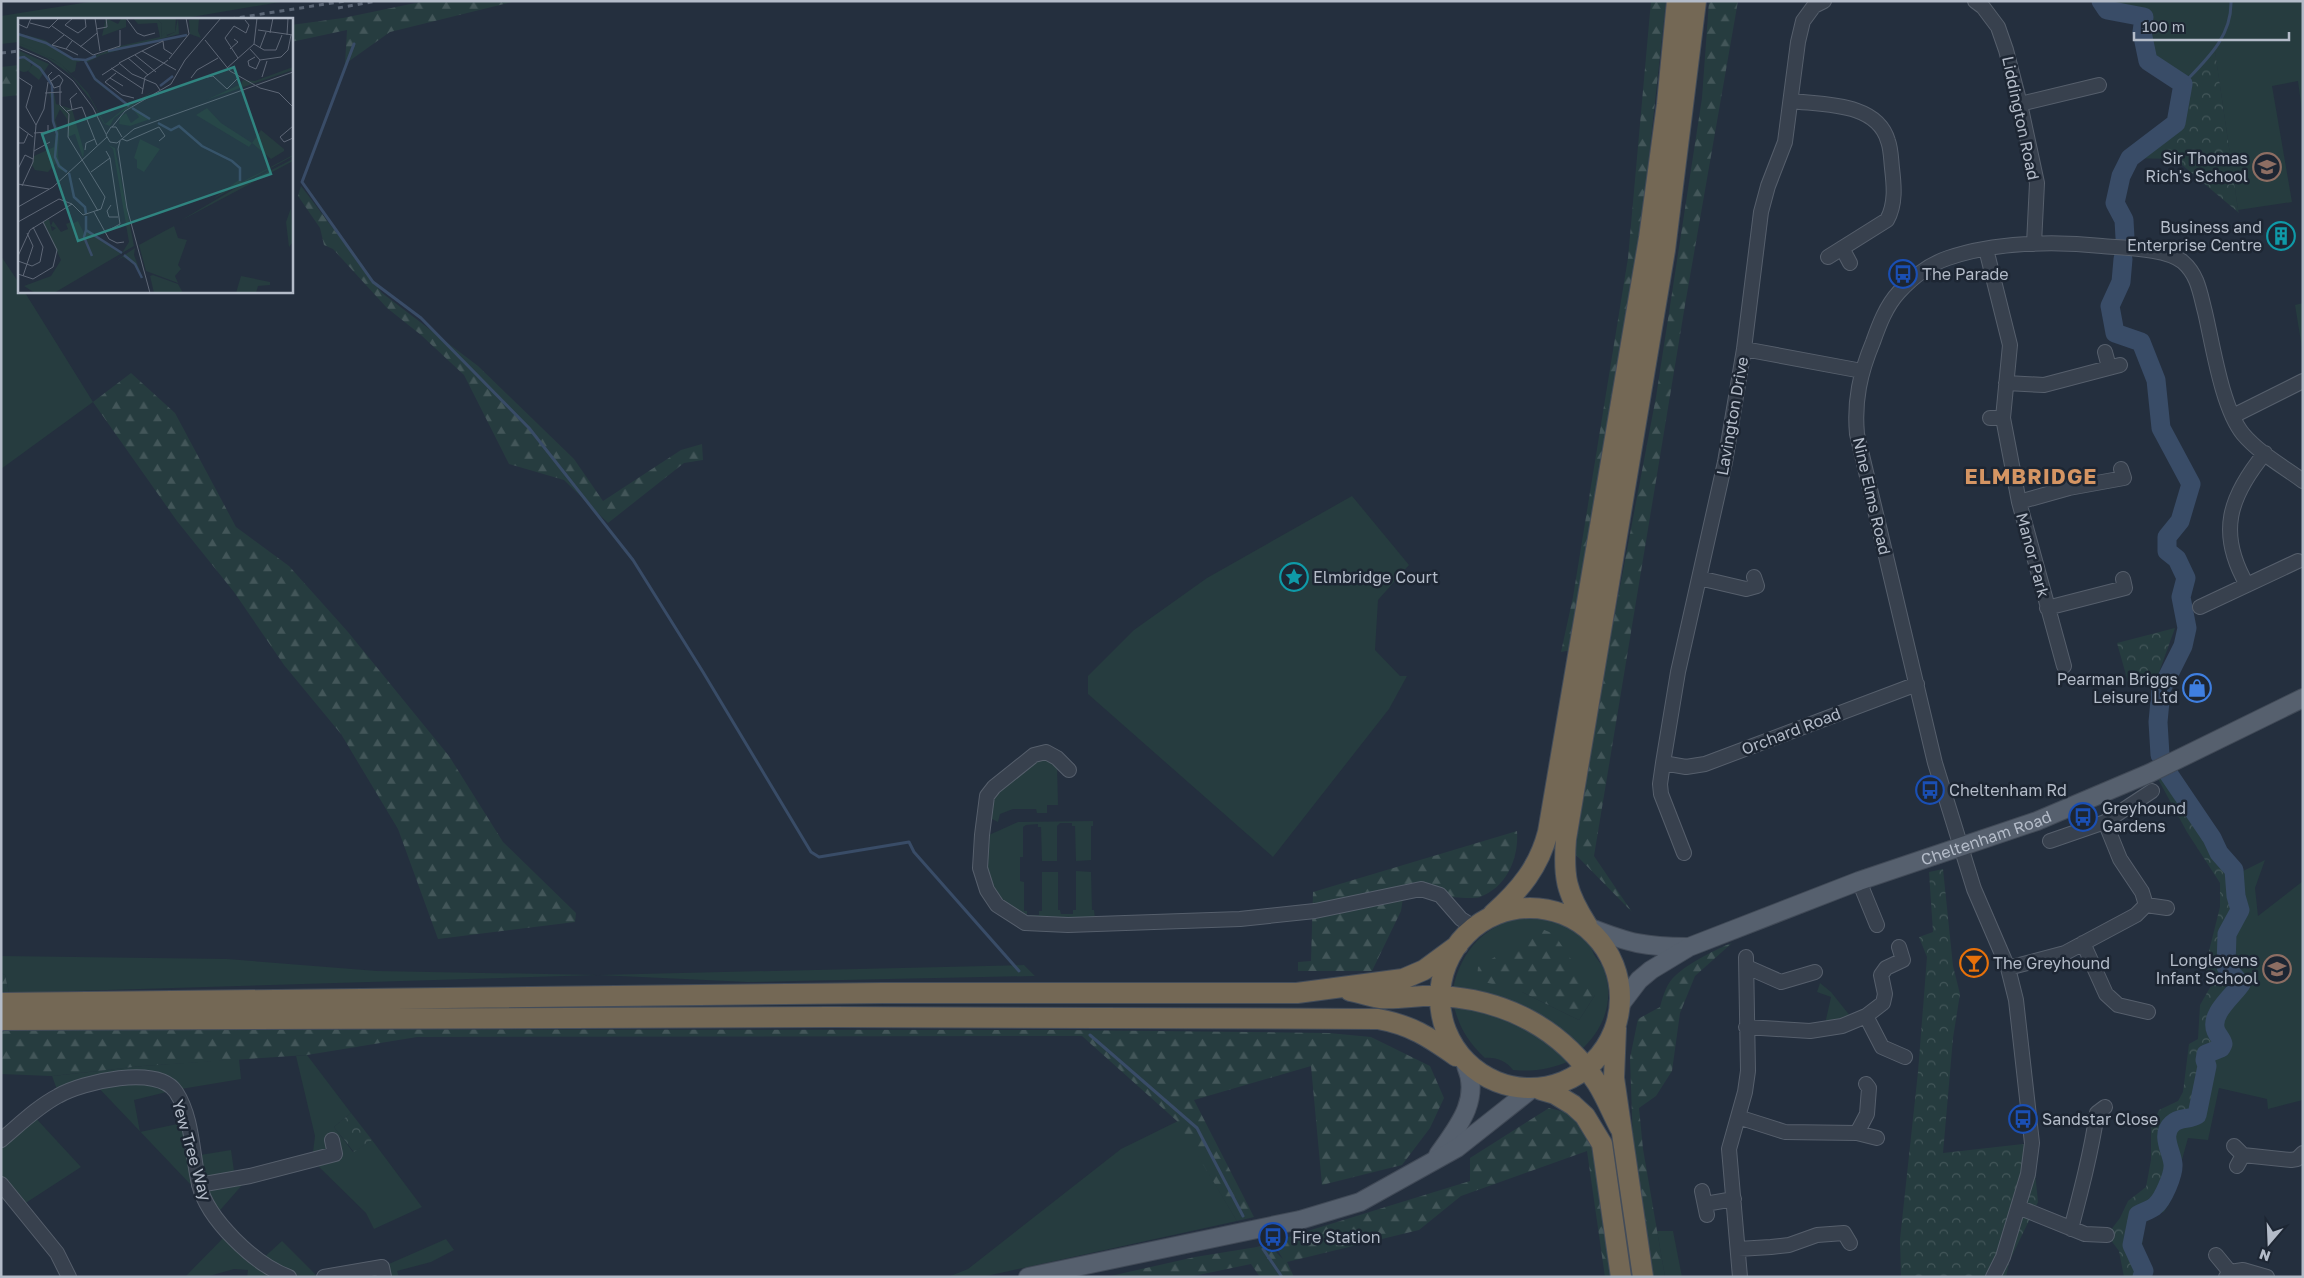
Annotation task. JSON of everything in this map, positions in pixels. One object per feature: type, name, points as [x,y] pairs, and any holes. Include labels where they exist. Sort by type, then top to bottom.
[{"type":"highway","points":[[1,1003],[883,992],[1257,994],[1297,993],[1403,979],[1424,970],[1458,945],[1474,927],[1515,895],[1532,873],[1541,855],[1548,832],[1647,248],[1667,104],[1678,1]]},
{"type":"highway","points":[[1643,1277],[1614,1078],[1616,1026],[1620,1005],[1619,982],[1610,957],[1576,908],[1566,886],[1564,866],[1566,839],[1665,250],[1696,1]]},
{"type":"highway","points":[[1493,914],[1517,908],[1542,907],[1573,916],[1589,926]]},
{"type":"highway","points":[[1458,945],[1443,978],[1440,995],[1442,1019],[1461,1061]]},
{"type":"highway","points":[[1336,988],[1381,998],[1440,995],[1477,1000],[1500,1006],[1533,1021],[1559,1039],[1584,1066],[1598,1084],[1620,1128]]},
{"type":"highway","points":[[1,1020],[832,1017],[1378,1019],[1401,1024],[1419,1031],[1480,1076],[1499,1084],[1555,1094],[1573,1105],[1584,1116],[1602,1144],[1621,1277]]},
{"type":"highway","points":[[1535,1091],[1584,1066],[1602,1049],[1616,1026]]},
{"type":"main road","name":"Cheltenham Road","points":[[1620,1005],[1639,980],[1651,970],[1689,946],[1859,881],[2037,821],[2150,773],[2303,698]]},
{"type":"main road","name":"Cheltenham Road","points":[[1589,926],[1628,943],[1662,947],[1689,946]]},
{"type":"main road","points":[[1437,1158],[1460,1124],[1469,1106],[1471,1078],[1461,1061]]},
{"type":"main road","points":[[1028,1277],[1324,1214],[1377,1194],[1457,1148],[1535,1091]]},
{"type":"street","name":"Lavington Drive","points":[[1684,853],[1673,840],[1661,794],[1660,784],[1663,763],[1678,672],[1725,462],[1744,349],[1761,212],[1768,186],[1785,142],[1798,42],[1804,21],[1814,6],[1824,1]]},
{"type":"street","name":"Liddington Road","points":[[1975,1],[1983,7],[1998,27],[2020,104],[2036,183],[2034,244]]},
{"type":"street","points":[[2020,104],[2099,84]]},
{"type":"street","points":[[1791,101],[1845,107],[1863,113],[1876,122],[1888,140],[1894,203],[1887,220],[1828,257]]},
{"type":"street","points":[[1879,194],[1893,192]]},
{"type":"street","name":"Nine Elms Road","points":[[1961,848],[1936,763],[1857,434],[1855,410],[1862,371],[1883,317],[1898,293],[1921,272],[1938,262],[1986,249],[2067,243],[2161,252],[2182,261],[2197,279],[2222,384],[2233,416],[2244,434],[2265,453],[2303,481]]},
{"type":"street","points":[[1842,248],[1850,263]]},
{"type":"street","name":"Manor Park","points":[[1986,249],[2010,339],[2006,383],[1996,418],[2064,666]]},
{"type":"street","points":[[1744,349],[1862,371]]},
{"type":"street","points":[[2006,383],[2044,385],[2114,366],[2105,352]]},
{"type":"street","points":[[2233,416],[2303,381]]},
{"type":"street","points":[[2247,585],[2236,566],[2231,550],[2232,513],[2246,477],[2265,453]]},
{"type":"street","name":"Manor Park","points":[[2020,502],[2069,488],[2124,478]]},
{"type":"street","points":[[2200,607],[2298,561]]},
{"type":"street","points":[[1700,578],[1746,589],[1757,586]]},
{"type":"street","name":"Manor Park","points":[[2047,608],[2125,588]]},
{"type":"street","name":"Orchard Road","points":[[1663,763],[1686,767],[1705,764],[1917,684]]},
{"type":"street","points":[[1069,770],[1057,758],[1046,752],[1034,755],[994,787],[987,796],[980,868],[987,890],[998,905],[1024,923],[1068,925],[1240,919],[1315,911],[1421,889],[1440,895],[1461,919],[1474,927]]},
{"type":"street","points":[[2057,842],[2104,822],[2152,791]]},
{"type":"street","points":[[2104,822],[2120,859],[2142,892],[2146,905]]},
{"type":"street","points":[[1961,848],[1981,908],[2008,968],[2016,1000],[2032,1143],[2028,1174],[2003,1257],[1993,1277]]},
{"type":"street","points":[[1859,881],[1878,916]]},
{"type":"street","points":[[2008,968],[2065,953],[2136,916],[2146,905]]},
{"type":"street","points":[[2146,905],[2167,908]]},
{"type":"street","points":[[2083,943],[2106,994],[2118,1005],[2140,1006]]},
{"type":"street","points":[[1746,1027],[1829,1030],[1866,1016],[1883,1003],[1885,994],[1881,975],[1886,968],[1903,960],[1899,946]]},
{"type":"street","points":[[1740,1277],[1728,1149],[1738,1117],[1748,1071],[1746,1027],[1747,962],[1782,982],[1815,972]]},
{"type":"street","points":[[1866,1016],[1882,1047],[1905,1057]]},
{"type":"street","name":"Yew Tree Way","points":[[1,1140],[59,1095],[94,1083],[140,1076],[157,1078],[175,1090],[183,1104],[199,1185],[205,1202],[229,1232],[260,1261],[289,1277]]},
{"type":"street","points":[[1858,1133],[1867,1114],[1869,1088],[1866,1084]]},
{"type":"street","points":[[2072,1229],[2081,1185],[2091,1153],[2097,1110]]},
{"type":"street","points":[[1738,1117],[1785,1132],[1858,1133],[1877,1138]]},
{"type":"street","points":[[199,1185],[250,1176],[335,1154],[332,1140]]},
{"type":"street","points":[[2238,1156],[2291,1160],[2298,1159],[2303,1154]]},
{"type":"street","points":[[1,1184],[57,1253],[69,1277]]},
{"type":"street","points":[[1705,1203],[1734,1199]]},
{"type":"street","points":[[2018,1207],[2100,1238]]},
{"type":"street","points":[[1738,1249],[1771,1248],[1816,1235],[1849,1234]]},
{"type":"street","points":[[2216,1255],[2228,1274],[2243,1270],[2266,1277]]},
{"type":"street","points":[[324,1277],[382,1267],[384,1277]]},
{"type":"green space","points":[[95,1],[286,1],[186,18],[18,18],[18,42],[1,44],[1,16]]},
{"type":"green space","points":[[425,1],[516,1],[390,32],[345,64],[347,30],[292,42],[292,25],[343,18]]},
{"type":"green space","points":[[1651,1],[1666,1],[1638,258],[1572,650],[1561,652],[1573,597],[1628,258]]},
{"type":"green space","points":[[1709,1],[1738,1],[1685,305],[1594,856],[1632,912],[1574,853],[1582,787],[1656,397],[1702,98]]},
{"type":"green space","name":"Sir Thomas Rich's School","points":[[2101,1],[2303,1],[2303,119],[2298,81],[2272,86],[2292,202],[2238,210],[2215,52],[2183,84],[2148,61],[2142,32],[2143,17],[2107,10]]},
{"type":"green space","points":[[2215,51],[2239,213],[2175,159],[2130,158],[2176,123],[2183,84]]},
{"type":"green space","points":[[18,65],[18,95],[1,97],[1,67]]},
{"type":"green space","points":[[301,186],[382,293],[478,366],[574,459],[603,501],[681,450],[702,444],[703,460],[684,463],[608,523],[564,480],[509,464],[464,375],[421,335],[387,308],[333,249],[324,245],[320,228],[298,196]]},
{"type":"green space","points":[[1,256],[18,282],[18,292],[25,292],[93,402],[1,469]]},
{"type":"green space","points":[[2303,303],[2303,354],[2295,305]]},
{"type":"green space","points":[[131,373],[175,413],[236,527],[289,566],[348,632],[449,756],[503,842],[576,913],[575,922],[438,939],[398,829],[341,734],[284,665],[234,592],[177,521],[93,402]]},
{"type":"green space","points":[[1352,496],[1409,565],[1378,600],[1375,650],[1400,676],[1407,676],[1389,709],[1273,857],[1088,694],[1088,676],[1134,630],[1207,578]]},
{"type":"green space","points":[[2175,628],[2158,675],[2128,682],[2117,643]]},
{"type":"green space","points":[[1042,757],[1057,764],[1058,805],[1047,805],[1047,813],[1037,813],[1036,809],[1013,809],[1000,814],[998,822],[990,818],[992,800],[996,795]]},
{"type":"green space","points":[[2176,769],[2241,872],[2265,860],[2255,888],[2258,916],[2303,881],[2303,1100],[2268,1109],[2267,1099],[2219,1088],[2208,1140],[2188,1138],[2171,1200],[2164,1212],[2145,1219],[2142,1246],[2152,1268],[2150,1277],[2142,1277],[2144,1271],[2132,1245],[2138,1215],[2156,1206],[2168,1178],[2172,1161],[2167,1140],[2169,1129],[2180,1120],[2191,1118],[2199,1110],[2200,1089],[2207,1066],[2206,1054],[2215,1051],[2222,1039],[2216,1026],[2216,1020],[2220,1010],[2234,995],[2234,974],[2226,967],[2227,934],[2240,910],[2236,896],[2234,870],[2219,853],[2212,838],[2168,773]]},
{"type":"green space","points":[[2168,773],[2212,838],[2219,853],[2234,870],[2236,896],[2240,910],[2227,934],[2226,967],[2241,984],[2216,1018],[2216,1031],[2223,1044],[2221,1048],[2206,1054],[2207,1066],[2197,1115],[2178,1120],[2172,1124],[2167,1133],[2173,1168],[2167,1186],[2155,1206],[2138,1215],[2132,1245],[2144,1271],[2142,1277],[2124,1277],[2119,1251],[2107,1235],[2120,1218],[2128,1201],[2146,1187],[2151,1160],[2151,1127],[2159,1110],[2178,1101],[2183,1092],[2189,1044],[2198,1039],[2200,1005],[2212,984],[2206,970],[2206,963],[2220,907],[2220,883],[2187,832],[2158,779]]},
{"type":"green space","points":[[1093,821],[1093,826],[1091,826],[1091,860],[1076,861],[1075,826],[1072,826],[1072,823],[1060,823],[1057,826],[1057,861],[1042,861],[1041,827],[1038,827],[1038,824],[1023,827],[1023,857],[1020,857],[1020,881],[1024,882],[1024,911],[1027,911],[1027,915],[1039,915],[1039,911],[1042,911],[1042,872],[1058,872],[1058,910],[1060,910],[1061,914],[1073,914],[1073,910],[1076,910],[1076,871],[1091,872],[1092,910],[1094,910],[1095,918],[1032,918],[1020,914],[1009,907],[993,886],[989,873],[986,847],[989,835],[1018,822]]},
{"type":"green space","points":[[1517,831],[1516,851],[1504,879],[1480,897],[1466,898],[1404,891],[1401,911],[1372,971],[1298,971],[1298,962],[1311,961],[1313,892]]},
{"type":"green space","points":[[1943,869],[1953,966],[1960,994],[1953,1038],[1943,1153],[2032,1143],[2038,1202],[2009,1262],[2006,1277],[1901,1277],[1900,1239],[1918,1072],[1927,957],[1919,937],[1933,932],[1929,872]]},
{"type":"green space","points":[[1533,915],[1557,921],[1572,928],[1591,943],[1593,953],[1604,970],[1607,981],[1608,1003],[1596,1033],[1581,1050],[1453,989],[1463,960],[1480,938],[1503,923]],"holes":[[[1522,992],[1595,995],[1579,1020]]]},
{"type":"green space","points":[[1542,929],[1554,934],[1595,995],[1579,1020],[1522,992],[1477,980],[1478,967]]},
{"type":"green space","points":[[1732,943],[1695,976],[1680,1013],[1672,1071],[1656,1096],[1639,1108],[1643,1149],[1665,1277],[1651,1277],[1633,1145],[1630,1058],[1638,1019],[1660,1007],[1668,985],[1681,970]]},
{"type":"green space","points":[[1,956],[227,959],[377,971],[598,975],[9,993],[5,975],[1,973]]},
{"type":"green space","points":[[1024,965],[1035,976],[748,982],[598,975]]},
{"type":"green space","points":[[1,973],[5,975],[9,993],[1,993]]},
{"type":"green space","points":[[1820,983],[1831,992],[1851,1017],[1825,1024],[1831,997],[1817,992]]},
{"type":"green space","points":[[1453,1003],[1475,1006],[1539,1033],[1570,1061],[1542,1069],[1521,1071],[1513,1070],[1500,1060],[1485,1058],[1464,1033]]},
{"type":"green space","points":[[1,1029],[1060,1030],[1329,1033],[1371,1037],[1430,1066],[1444,1098],[1430,1128],[1402,1165],[1322,1185],[1311,1066],[1194,1100],[1254,1217],[1237,1221],[1177,1121],[1082,1036],[417,1037],[307,1055],[142,1066],[52,1076],[1,1074]]},
{"type":"green space","points":[[307,1055],[351,1113],[334,1127],[353,1152],[372,1140],[422,1207],[374,1229],[366,1213],[312,1160],[315,1136],[296,1056]]},
{"type":"green space","points":[[239,1059],[241,1079],[175,1090],[134,1100],[140,1131],[94,1083],[59,1095],[52,1076],[142,1066]]},
{"type":"green space","points":[[1549,1108],[1573,1114],[1596,1148],[1614,1277],[1605,1277],[1587,1151],[1461,1196],[1419,1230],[1287,1262],[1294,1277],[1260,1277],[1251,1264],[1189,1277],[1106,1277],[1195,1257],[1269,1245],[1283,1259],[1272,1242],[1470,1181],[1470,1158]]},
{"type":"green space","points":[[351,1113],[372,1140],[354,1152],[334,1127]]},
{"type":"green space","points":[[32,1114],[81,1167],[21,1206],[1,1184],[1,1140]]},
{"type":"green space","points":[[1178,1121],[1237,1221],[982,1277],[948,1277],[968,1269],[1121,1149]]},
{"type":"green space","points":[[187,1122],[194,1156],[231,1150],[235,1178],[250,1176],[215,1216],[199,1185],[192,1186],[141,1132]]},
{"type":"green space","points":[[1657,1231],[1673,1231],[1682,1277],[1665,1277]]},
{"type":"green space","points":[[229,1232],[260,1261],[282,1241],[318,1277],[247,1277],[248,1270],[234,1269],[206,1277],[185,1277]]},
{"type":"green space","points":[[446,1239],[454,1250],[431,1262],[397,1271],[399,1277],[368,1277],[365,1270],[382,1267]]},
{"type":"waterway","points":[[2101,1],[2107,10],[2144,17],[2142,32],[2148,61],[2183,84],[2176,123],[2130,158],[2121,176],[2115,203],[2124,220],[2125,238]]},
{"type":"waterway","points":[[2183,84],[2209,57],[2222,37],[2227,26],[2231,1]]},
{"type":"waterway","points":[[354,44],[302,182],[373,282],[421,318],[529,428],[633,560],[811,852],[819,857],[909,842],[914,852],[1019,971]]},
{"type":"waterway","points":[[2123,259],[2121,282],[2110,306],[2115,333],[2141,342],[2156,380],[2161,428],[2191,484],[2180,521],[2167,537],[2167,551],[2177,559],[2186,578],[2181,597],[2187,628],[2183,646],[2161,690],[2158,722],[2160,755]]},
{"type":"waterway","points":[[2142,1277],[2144,1271],[2132,1245],[2138,1215],[2155,1206],[2167,1186],[2173,1168],[2167,1133],[2172,1124],[2178,1120],[2197,1115],[2207,1066],[2206,1054],[2221,1048],[2223,1044],[2216,1031],[2216,1018],[2241,984],[2226,967],[2227,934],[2240,910],[2236,896],[2234,870],[2219,853],[2212,838],[2168,773]]},
{"type":"waterway","points":[[1090,1035],[1197,1128],[1243,1216]]},
{"type":"waterway","points":[[1263,1249],[1282,1277]]},
{"type":"railway","points":[[236,18],[345,1]]},
{"type":"railway","points":[[338,8],[377,1]]},
{"type":"railway","points":[[1,53],[18,51]]},
{"type":"place","name":"Sir Thomas Rich's School","points":[[2267,167]]},
{"type":"place","name":"Business and Enterprise Centre","points":[[2281,236]]},
{"type":"place","name":"The Parade","points":[[1903,274]]},
{"type":"place","name":"Elmbridge Court","points":[[1294,577]]},
{"type":"place","name":"Pearman Briggs Leisure Ltd","points":[[2197,688]]},
{"type":"place","name":"Cheltenham Rd","points":[[1930,790]]},
{"type":"place","name":"Greyhound Gardens","points":[[2083,817]]},
{"type":"place","name":"The Greyhound","points":[[1974,963]]},
{"type":"place","name":"Longlevens Infant School","points":[[2277,969]]},
{"type":"place","name":"Sandstar Close","points":[[2023,1119]]},
{"type":"place","name":"Fire Station","points":[[1273,1237]]},
{"type":"district","name":"ELMBRIDGE","points":[[2031,477]]}]
